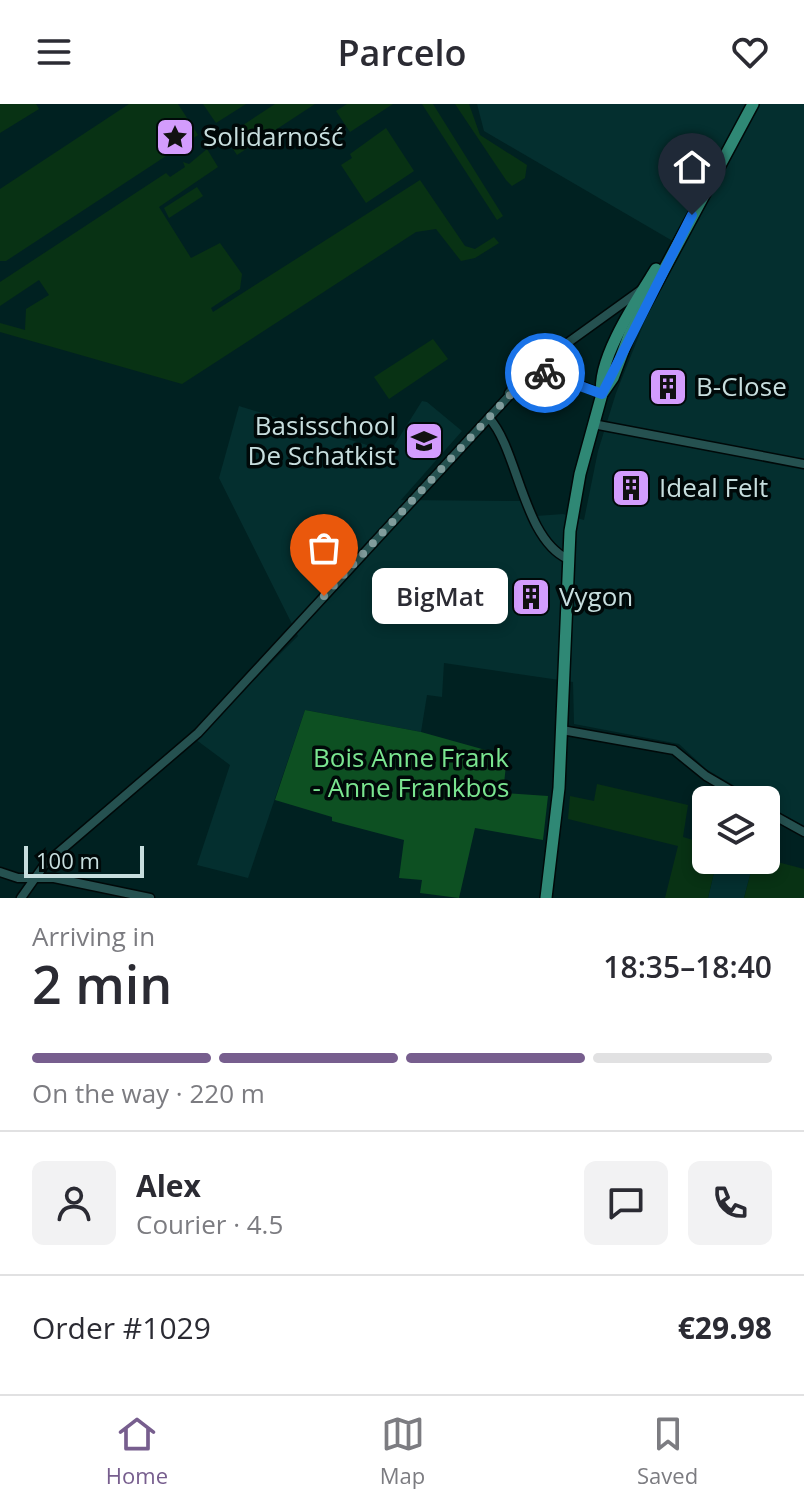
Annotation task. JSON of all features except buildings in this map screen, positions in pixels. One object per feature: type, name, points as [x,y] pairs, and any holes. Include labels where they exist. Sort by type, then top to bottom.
[{"type":"main road","points":[[602,394],[613,378],[630,333],[682,233],[753,104]]},
{"type":"main road","points":[[546,898],[562,730],[568,559],[576,491],[602,394],[602,374],[625,320],[682,233]]},
{"type":"street","points":[[546,373],[548,357],[644,288]]},
{"type":"street","points":[[599,319],[618,314],[625,320],[630,333]]},
{"type":"street","points":[[21,898],[45,864],[198,733],[489,418],[525,372],[536,367],[602,394]]},
{"type":"street","points":[[489,418],[526,503],[545,535],[568,559]]},
{"type":"street","points":[[593,424],[804,464]]},
{"type":"street","points":[[562,730],[674,750],[723,786]]},
{"type":"street","points":[[780,819],[804,832]]},
{"type":"street","points":[[0,872],[35,880],[54,878],[150,898]]},
{"type":"shaded area","points":[[477,104],[804,104],[804,826],[780,813],[780,786],[735,786],[706,769],[679,744],[574,724],[573,682],[444,663],[442,697],[427,695],[421,732],[305,710],[248,878],[197,865],[230,765],[195,739],[298,636],[219,478],[239,406],[390,452],[422,401],[427,402],[462,431],[401,500],[523,501],[536,516],[563,514],[584,520],[598,451],[616,393],[646,318],[683,247],[484,131]]},
{"type":"shaded area","points":[[714,874],[750,874],[744,898],[708,898]]},
{"type":"green space","points":[[0,104],[36,104],[39,109],[0,133]]},
{"type":"green space","points":[[129,104],[178,104],[198,135],[6,261],[0,261],[0,189]]},
{"type":"green space","points":[[203,104],[246,104],[216,123]]},
{"type":"green space","points":[[275,104],[315,104],[237,155],[225,137]]},
{"type":"green space","points":[[347,104],[393,104],[350,132],[336,111]]},
{"type":"green space","points":[[422,104],[433,104],[503,216],[497,220]]},
{"type":"green space","points":[[455,104],[469,104],[480,135],[527,165],[525,178],[512,186],[506,180]]},
{"type":"green space","points":[[386,128],[414,171],[366,203],[341,165],[352,158],[350,154]]},
{"type":"green space","points":[[207,149],[218,167],[159,207],[191,258],[220,243],[242,274],[240,289],[211,308],[213,312],[420,180],[465,246],[475,249],[494,237],[499,243],[475,258],[461,261],[436,229],[416,232],[182,384],[0,332],[0,323],[25,330],[26,309],[49,295],[39,280],[0,306],[0,282],[166,173],[170,177],[185,167],[183,162],[189,164]]},
{"type":"green space","points":[[197,187],[203,196],[169,218],[164,208]]},
{"type":"green space","points":[[433,339],[448,359],[389,399],[374,377]]},
{"type":"green space","name":"Bois Anne Frank - Anne Frankbos","points":[[305,710],[421,732],[507,756],[503,793],[548,796],[543,840],[475,828],[459,898],[420,893],[422,880],[399,878],[404,840],[332,821],[332,817],[275,800]]},
{"type":"green space","points":[[597,784],[688,805],[683,837],[692,840],[692,874],[714,874],[708,898],[665,898],[678,846],[568,819],[570,796],[594,801]]},
{"type":"green space","points":[[780,863],[804,869],[804,898],[744,898],[750,874],[780,874]]},
{"type":"way so far","points":[[324,596],[508,397],[526,381],[545,373]]},
{"type":"place","name":"Solidarność","points":[[175,137]]},
{"type":"place","name":"B-Close","points":[[668,387]]},
{"type":"place","name":"Basisschool De Schatkist","points":[[424,441]]},
{"type":"place","name":"Ideal Felt","points":[[631,488]]},
{"type":"place","name":"BigMat","points":[[324,596]]},
{"type":"place","name":"Vygon","points":[[531,597]]},
{"type":"route","points":[[545,373],[602,394],[613,378],[630,333],[692,215]]}]
